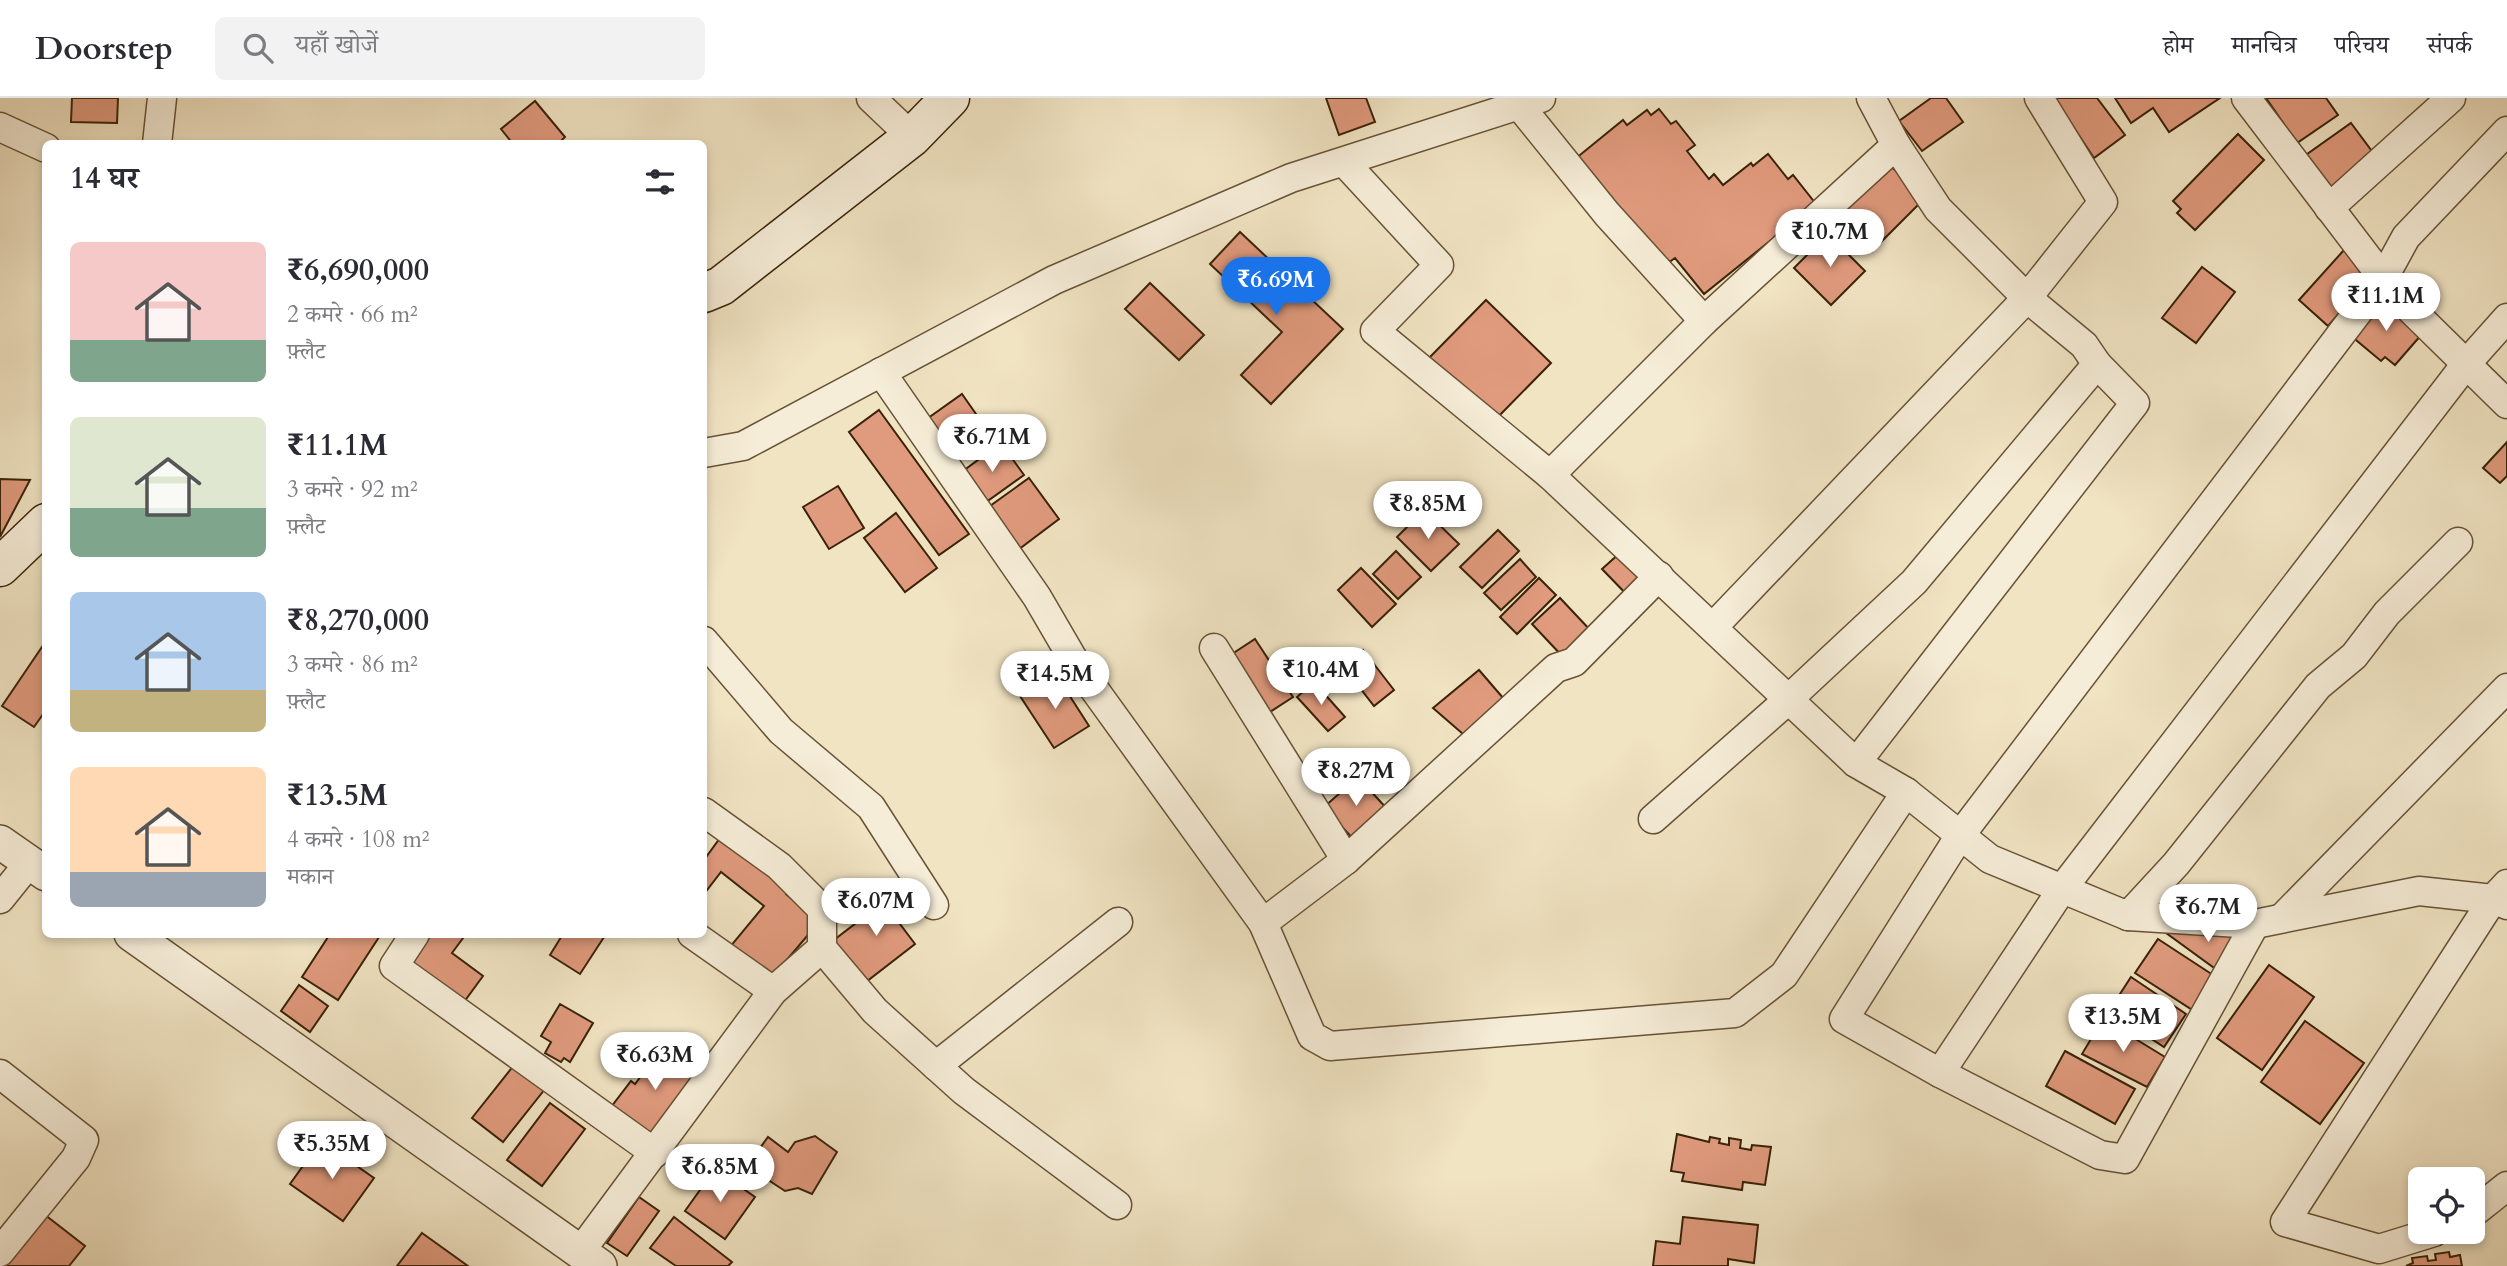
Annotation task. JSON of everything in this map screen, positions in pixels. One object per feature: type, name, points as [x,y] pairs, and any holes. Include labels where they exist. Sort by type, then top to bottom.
[{"type":"main road","points":[[707,292],[721,286],[912,137],[950,98]]},
{"type":"main road","points":[[0,567],[42,527]]},
{"type":"street","points":[[157,140],[162,98]]},
{"type":"street","points":[[871,98],[912,137]]},
{"type":"street","points":[[1856,764],[2135,404],[2084,345],[2027,298],[1938,209],[1896,145],[1871,98]]},
{"type":"street","points":[[1714,626],[2027,298],[2103,202],[2039,98]]},
{"type":"street","points":[[2246,98],[2383,279],[2507,404]]},
{"type":"street","points":[[2329,208],[2451,98]]},
{"type":"street","points":[[707,452],[743,446],[1054,280],[1291,178],[1530,102],[1607,214],[1704,321]]},
{"type":"street","points":[[0,127],[42,146]]},
{"type":"street","points":[[2255,924],[2125,1159],[2100,1156],[1940,1073],[1844,1019],[1959,837],[2383,279],[2406,237],[2507,131]]},
{"type":"street","points":[[1550,475],[1704,321],[1896,145]]},
{"type":"street","points":[[1345,163],[1439,265],[1375,331],[1550,475],[1714,626],[1856,764],[1906,792],[1959,837],[1990,859],[2128,916],[2255,924],[2418,891],[2502,896]]},
{"type":"street","points":[[1940,1073],[2062,889],[2466,364],[2507,318]]},
{"type":"street","points":[[1653,819],[1914,582],[2098,364]]},
{"type":"street","points":[[881,372],[1037,597],[1076,664],[1263,923],[1312,1036],[1330,1046],[1735,1013],[1784,975],[1906,792]]},
{"type":"street","points":[[2128,916],[2176,864],[2318,686],[2354,656],[2387,613],[2458,542]]},
{"type":"street","points":[[1263,923],[1346,860],[1556,668],[1574,662],[1659,576]]},
{"type":"street","points":[[707,645],[781,731],[871,807],[934,905]]},
{"type":"street","points":[[1214,648],[1346,860]]},
{"type":"street","points":[[2282,918],[2507,688]]},
{"type":"street","points":[[707,814],[779,866],[822,909],[822,948],[875,1011],[964,1091],[1117,1205]]},
{"type":"street","points":[[0,842],[37,869],[0,899]]},
{"type":"street","points":[[2410,1244],[2381,1258],[2285,1222],[2502,896]]},
{"type":"street","points":[[936,1066],[1118,922]]},
{"type":"street","points":[[137,938],[590,1259],[655,1153],[773,991],[822,948]]},
{"type":"street","points":[[412,938],[394,966],[655,1153]]},
{"type":"street","points":[[698,938],[773,991]]},
{"type":"street","points":[[0,1074],[84,1140],[76,1158],[0,1252]]},
{"type":"street","points":[[2485,1203],[2507,1186]]},
{"type":"building","points":[[72,98],[118,98],[117,123],[71,122]]},
{"type":"building","points":[[1326,98],[1366,98],[1375,122],[1339,135]]},
{"type":"building","points":[[1931,98],[1946,98],[1963,122],[1922,151],[1899,121]]},
{"type":"building","points":[[2054,98],[2097,98],[2125,135],[2094,158]]},
{"type":"building","points":[[2115,98],[2220,98],[2169,132],[2153,108],[2131,123]]},
{"type":"building","points":[[2266,98],[2326,98],[2338,115],[2297,143]]},
{"type":"building","points":[[535,101],[565,137],[562,140],[510,140],[501,129]]},
{"type":"building","points":[[1659,109],[1671,124],[1676,121],[1695,145],[1687,151],[1709,179],[1714,174],[1723,185],[1751,163],[1753,166],[1768,154],[1788,179],[1793,175],[1816,204],[1704,294],[1675,258],[1668,263],[1575,159],[1623,120],[1627,125],[1647,110],[1651,115]]},
{"type":"building","points":[[2351,123],[2377,158],[2328,193],[2303,157]]},
{"type":"building","points":[[2238,134],[2264,160],[2195,230],[2177,213],[2181,209],[2173,201]]},
{"type":"building","points":[[1890,165],[1924,199],[1872,251],[1838,218]]},
{"type":"building","points":[[1240,232],[1343,329],[1271,404],[1241,375],[1282,332],[1210,264]]},
{"type":"building","points":[[1828,234],[1865,271],[1831,305],[1794,268]]},
{"type":"building","points":[[2344,250],[2373,276],[2328,326],[2299,300]]},
{"type":"building","points":[[2202,267],[2235,292],[2196,343],[2162,318]]},
{"type":"building","points":[[1150,283],[1204,335],[1179,360],[1125,309]]},
{"type":"building","points":[[2380,299],[2422,334],[2395,365],[2385,357],[2381,361],[2350,335]]},
{"type":"building","points":[[1486,300],[1551,363],[1494,421],[1429,358]]},
{"type":"building","points":[[962,394],[990,434],[951,461],[924,421]]},
{"type":"building","points":[[879,410],[969,534],[939,555],[849,432]]},
{"type":"building","points":[[2507,442],[2507,476],[2500,483],[2483,468]]},
{"type":"building","points":[[1001,443],[1024,475],[982,505],[959,474]]},
{"type":"building","points":[[1029,478],[1059,519],[1014,553],[983,511]]},
{"type":"building","points":[[0,479],[30,480],[0,537]]},
{"type":"building","points":[[838,486],[864,528],[829,549],[803,507]]},
{"type":"building","points":[[1424,510],[1459,544],[1431,571],[1397,537]]},
{"type":"building","points":[[896,513],[937,568],[905,592],[864,538]]},
{"type":"building","points":[[1498,530],[1519,551],[1482,588],[1460,567]]},
{"type":"building","points":[[1396,551],[1421,577],[1398,599],[1373,574]]},
{"type":"building","points":[[1621,552],[1651,584],[1633,601],[1602,569]]},
{"type":"building","points":[[1520,559],[1536,577],[1501,610],[1484,593]]},
{"type":"building","points":[[1361,568],[1396,604],[1372,627],[1338,590]]},
{"type":"building","points":[[1539,578],[1556,595],[1517,634],[1500,617]]},
{"type":"building","points":[[1560,598],[1592,632],[1564,658],[1532,624]]},
{"type":"building","points":[[1255,639],[1293,697],[1267,714],[1229,656]]},
{"type":"building","points":[[42,647],[42,716],[34,727],[2,706]]},
{"type":"building","points":[[1363,650],[1394,690],[1374,706],[1343,666]]},
{"type":"building","points":[[1479,670],[1510,706],[1471,741],[1433,708]]},
{"type":"building","points":[[1055,673],[1089,726],[1054,748],[1020,696]]},
{"type":"building","points":[[1314,682],[1345,717],[1328,731],[1297,697]]},
{"type":"building","points":[[1358,777],[1388,810],[1354,840],[1324,807]]},
{"type":"building","points":[[720,838],[788,890],[786,894],[819,922],[769,981],[729,948],[764,906],[721,872],[707,890],[707,856]]},
{"type":"building","points":[[902,888],[913,902],[905,909],[910,916],[900,924],[915,944],[862,985],[830,943]]},
{"type":"building","points":[[2162,930],[2245,931],[2217,970]]},
{"type":"building","points":[[327,938],[378,938],[338,1000],[302,977]]},
{"type":"building","points":[[421,938],[463,938],[452,953],[483,976],[461,1006],[403,965]]},
{"type":"building","points":[[561,938],[603,938],[580,974],[550,955]]},
{"type":"building","points":[[2158,939],[2216,977],[2194,1011],[2135,973]]},
{"type":"building","points":[[2269,965],[2314,997],[2262,1070],[2217,1038]]},
{"type":"building","points":[[2131,977],[2186,1014],[2164,1047],[2109,1011]]},
{"type":"building","points":[[299,985],[328,1006],[310,1032],[281,1011]]},
{"type":"building","points":[[560,1004],[593,1023],[570,1062],[564,1058],[561,1062],[545,1053],[551,1042],[541,1036]]},
{"type":"building","points":[[2103,1019],[2165,1057],[2147,1087],[2082,1054]]},
{"type":"building","points":[[2305,1021],[2364,1063],[2320,1124],[2261,1082]]},
{"type":"building","points":[[669,1039],[704,1064],[644,1144],[605,1115],[631,1081],[635,1084]]},
{"type":"building","points":[[2065,1051],[2135,1089],[2115,1124],[2046,1086]]},
{"type":"building","points":[[514,1065],[545,1089],[503,1142],[472,1118]]},
{"type":"building","points":[[550,1103],[585,1129],[542,1186],[507,1160]]},
{"type":"building","points":[[1677,1134],[1709,1142],[1710,1137],[1720,1139],[1719,1143],[1729,1145],[1729,1138],[1741,1140],[1740,1148],[1751,1150],[1752,1145],[1771,1147],[1765,1185],[1743,1182],[1742,1190],[1682,1181],[1684,1173],[1671,1171]]},
{"type":"building","points":[[815,1136],[837,1152],[812,1194],[798,1188],[785,1191],[747,1166],[768,1137],[788,1152],[795,1142]]},
{"type":"building","points":[[321,1141],[374,1178],[343,1221],[290,1184]]},
{"type":"building","points":[[715,1169],[755,1197],[725,1239],[685,1211]]},
{"type":"building","points":[[639,1197],[659,1211],[627,1256],[607,1243]]},
{"type":"building","points":[[40,1211],[85,1246],[69,1266],[0,1266],[0,1261]]},
{"type":"building","points":[[674,1217],[732,1262],[728,1266],[676,1266],[650,1248]]},
{"type":"building","points":[[1683,1217],[1758,1225],[1754,1263],[1728,1259],[1728,1266],[1653,1266],[1656,1241],[1680,1244]]},
{"type":"building","points":[[422,1233],[468,1266],[397,1266]]},
{"type":"building","points":[[2449,1252],[2450,1257],[2460,1255],[2462,1266],[2406,1266],[2413,1263],[2412,1258],[2427,1256],[2428,1261],[2436,1260],[2435,1254]]}]
